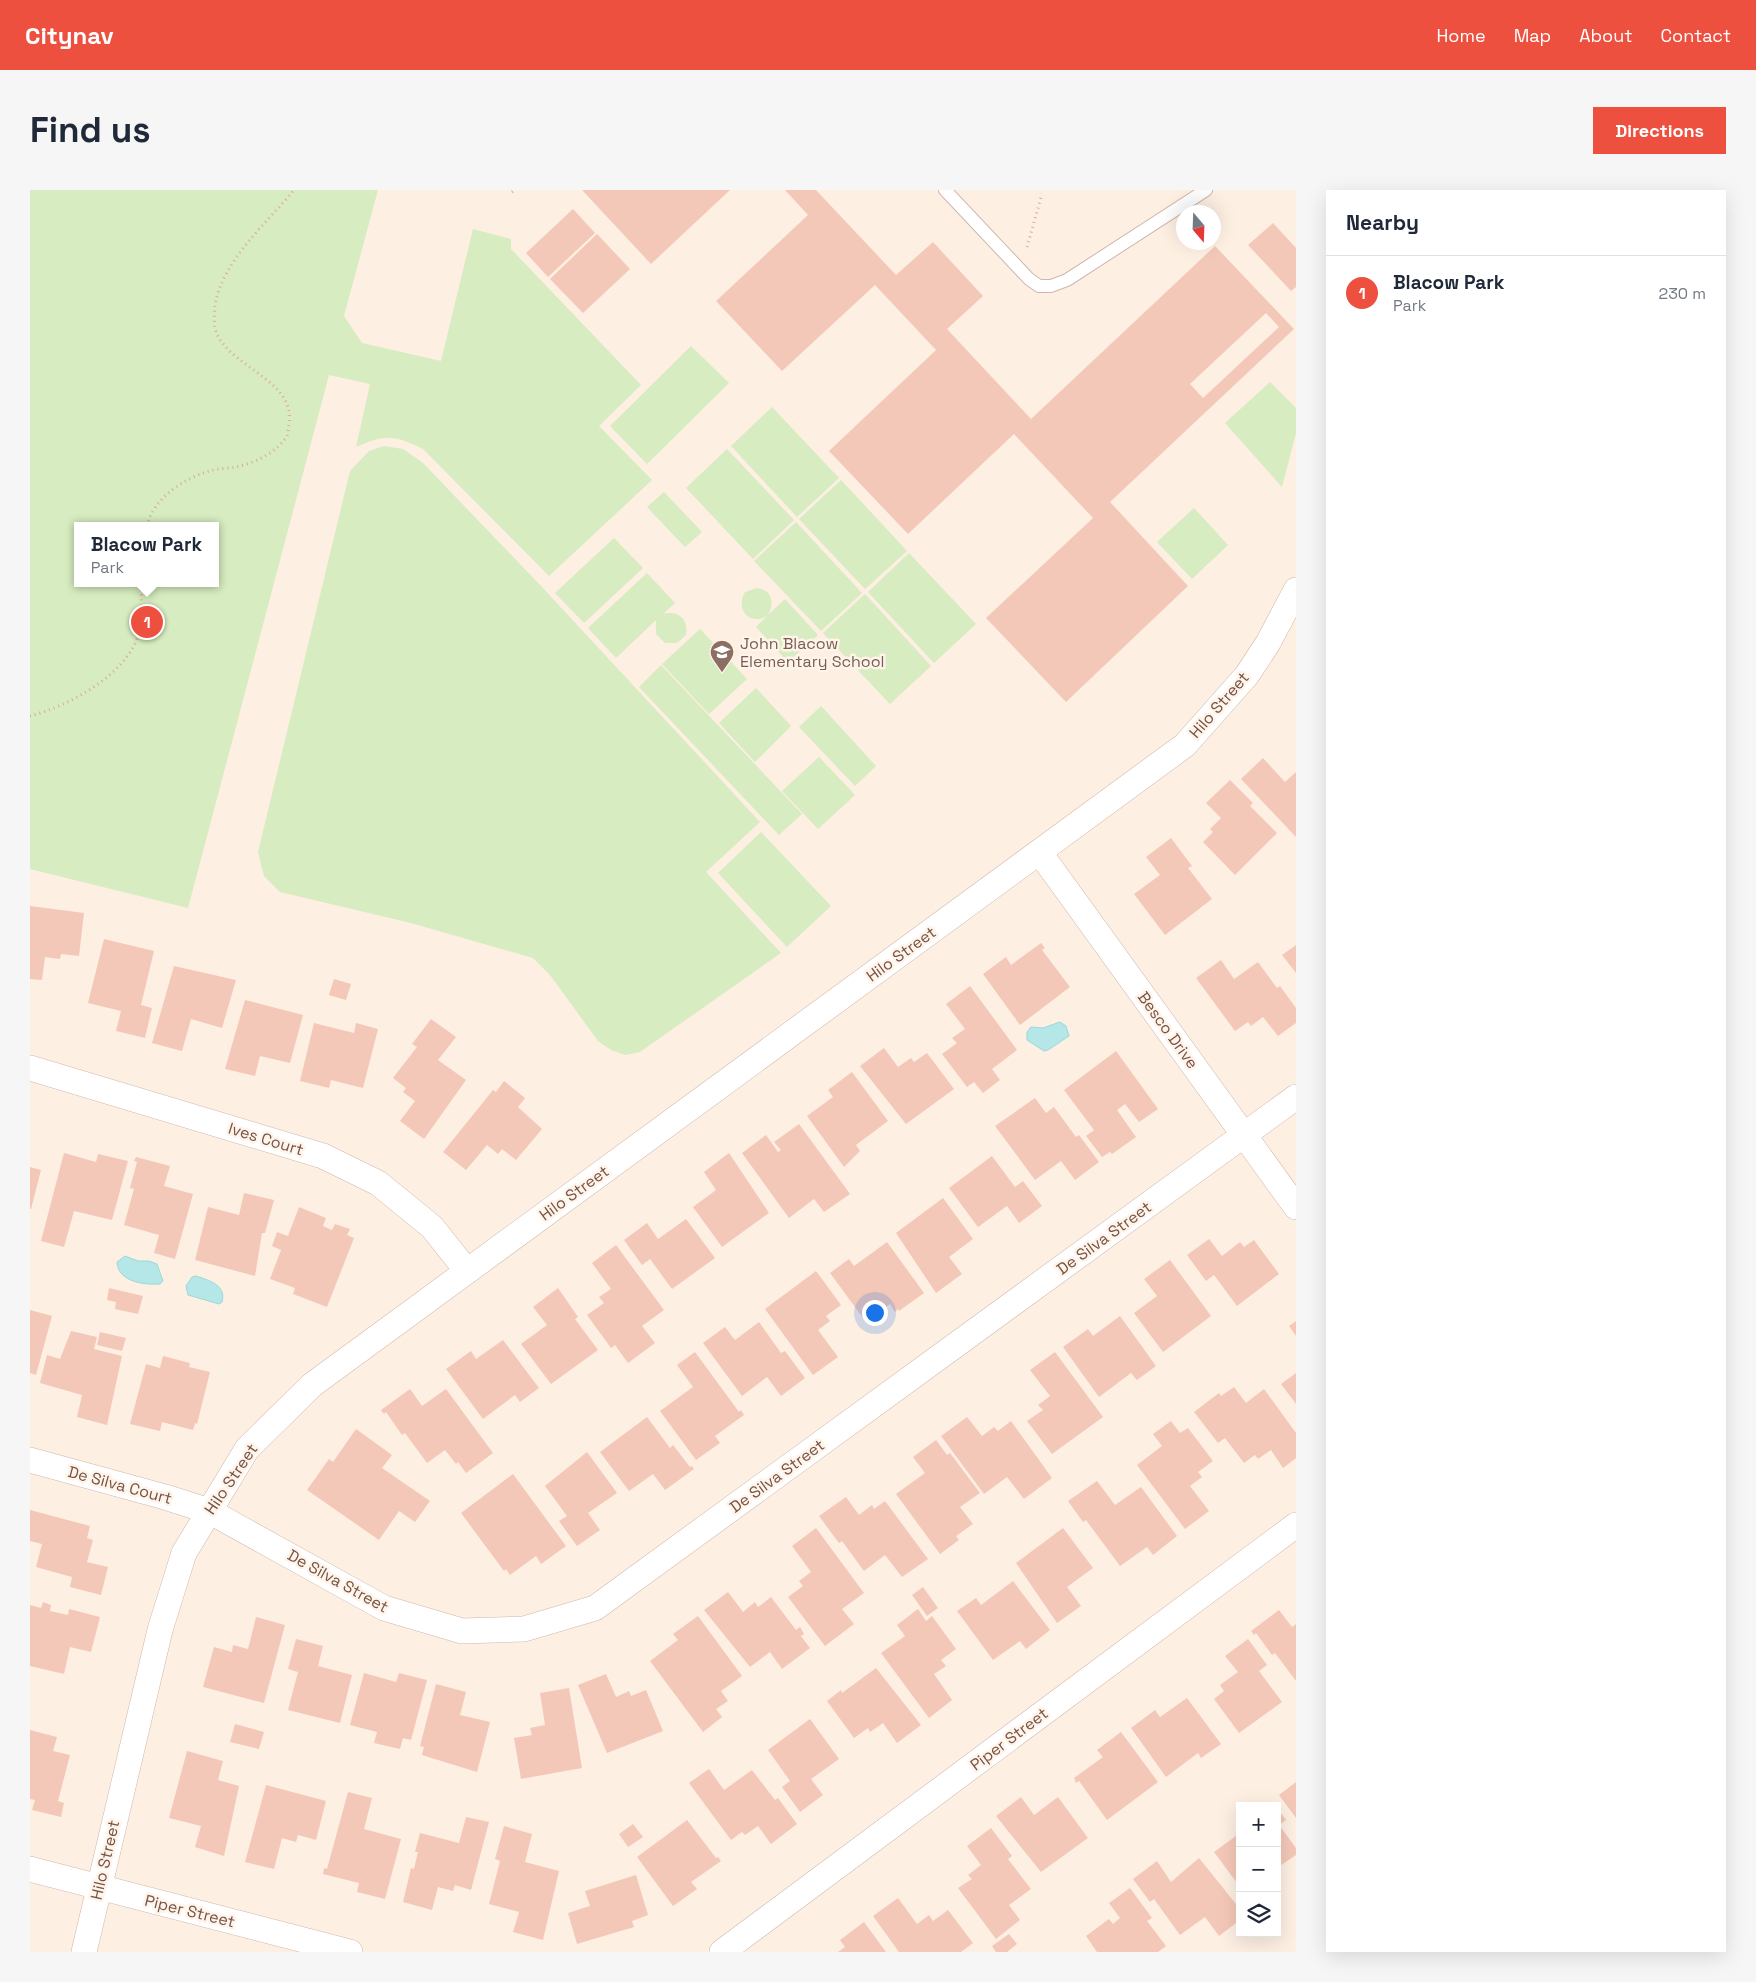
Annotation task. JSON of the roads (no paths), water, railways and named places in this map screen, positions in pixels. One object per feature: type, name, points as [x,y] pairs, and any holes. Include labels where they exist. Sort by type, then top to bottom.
[{"type":"street","name":"Hilo Street","points":[[84,1952],[160,1630],[184,1552],[247,1448],[312,1384],[1040,853],[1185,745],[1247,675],[1268,643],[1296,590]]},
{"type":"street","name":"Besco Drive","points":[[1040,853],[1296,1207]]},
{"type":"street","name":"Ives Court","points":[[30,1068],[323,1156],[378,1183],[432,1227],[467,1271]]},
{"type":"street","name":"De Silva Street","points":[[209,1511],[384,1608],[462,1632],[524,1629],[595,1608],[1296,1097]]},
{"type":"street","name":"De Silva Court","points":[[30,1460],[209,1511]]},
{"type":"street","name":"Piper Street","points":[[722,1952],[1296,1525]]},
{"type":"street","name":"Piper Street","points":[[30,1869],[350,1952]]},
{"type":"lane","points":[[946,190],[1029,279],[1039,286],[1051,286],[1067,280],[1206,190]]},
{"type":"water","points":[[1060,1022],[1066,1026],[1069,1036],[1048,1050],[1044,1051],[1027,1040],[1027,1032],[1031,1027],[1043,1028]]},
{"type":"water","points":[[125,1256],[138,1261],[149,1261],[157,1264],[163,1281],[160,1284],[147,1284],[127,1278],[118,1269],[117,1262]]},
{"type":"water","points":[[196,1276],[219,1287],[223,1296],[222,1302],[219,1304],[188,1295],[186,1286],[192,1277]]},
{"type":"place","name":"Blacow Park","points":[[147,622]]},
{"type":"place","name":"John Blacow Elementary School","points":[[722,673]]}]
